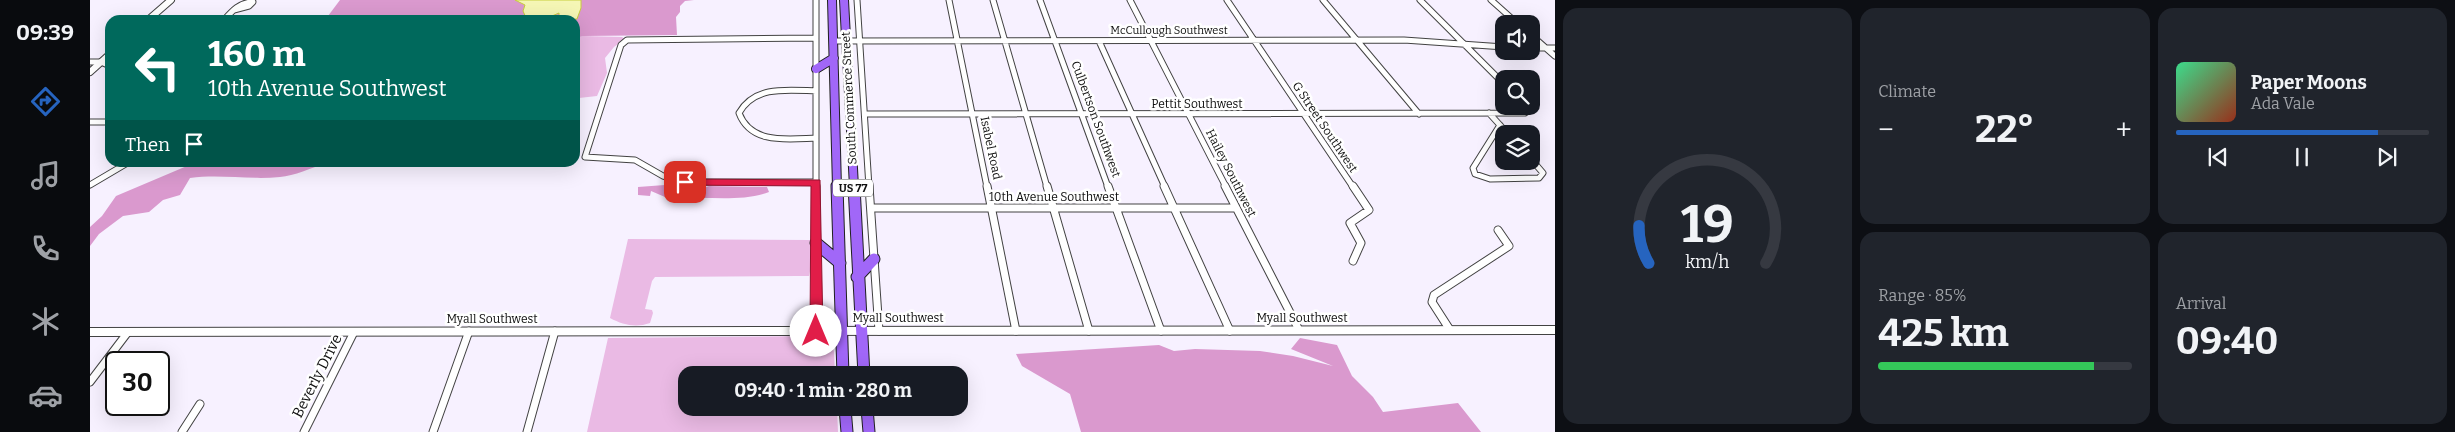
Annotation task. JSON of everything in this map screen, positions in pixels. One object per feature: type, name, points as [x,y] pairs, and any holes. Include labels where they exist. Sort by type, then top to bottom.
[{"type":"main road","name":"South Commerce Street","points":[[832,0],[843,366]]},
{"type":"main road","name":"South Commerce Street","points":[[844,0],[857,278],[863,366]]},
{"type":"main road","points":[[816,69],[834,58]]},
{"type":"main road","points":[[816,243],[840,263]]},
{"type":"main road","points":[[857,278],[874,259]]},
{"type":"main road","points":[[846,416],[847,432]]},
{"type":"main road","points":[[868,416],[869,432]]},
{"type":"street","points":[[154,15],[171,0]]},
{"type":"street","points":[[816,0],[816,331]]},
{"type":"street","points":[[857,0],[879,331]]},
{"type":"street","name":"Isabel Road","points":[[949,0],[1016,331]]},
{"type":"street","points":[[993,0],[1089,331]]},
{"type":"street","name":"Culbertson Southwest","points":[[1040,0],[1161,331]]},
{"type":"street","name":"Hailey Southwest","points":[[1130,0],[1299,330]]},
{"type":"street","name":"G Street Southwest","points":[[1227,0],[1369,210],[1350,224],[1361,243],[1353,260]]},
{"type":"street","points":[[1323,0],[1419,114]]},
{"type":"street","points":[[1420,0],[1495,75]]},
{"type":"street","points":[[1491,0],[1508,15]]},
{"type":"street","points":[[229,15],[234,10]]},
{"type":"street","points":[[816,38],[638,38],[622,43],[585,157],[635,160],[663,176],[678,181],[717,184],[816,182]]},
{"type":"street","name":"McCullough Southwest","points":[[833,41],[1404,40],[1495,47]]},
{"type":"street","points":[[1099,41],[1230,330]]},
{"type":"street","points":[[1540,42],[1555,56]]},
{"type":"street","points":[[1540,48],[1555,48]]},
{"type":"street","points":[[90,72],[105,58]]},
{"type":"street","points":[[90,62],[105,64]]},
{"type":"street","points":[[816,90],[779,91],[762,94],[746,103],[740,114],[745,127],[761,136],[816,138]]},
{"type":"street","points":[[1489,113],[1500,125]]},
{"type":"street","name":"Pettit Southwest","points":[[865,114],[1495,113]]},
{"type":"street","points":[[90,122],[105,122]]},
{"type":"street","points":[[1495,133],[1473,168],[1475,174],[1490,179],[1539,178],[1543,173],[1540,170]]},
{"type":"street","points":[[90,185],[121,167]]},
{"type":"street","name":"10th Avenue Southwest","points":[[871,208],[1236,208]]},
{"type":"street","points":[[1450,330],[1432,302],[1434,295],[1510,246],[1498,230]]},
{"type":"street","name":"Myall Southwest","points":[[90,332],[1555,330]]},
{"type":"street","points":[[433,432],[469,331]]},
{"type":"street","points":[[526,432],[555,331]]},
{"type":"street","points":[[90,382],[128,332]]},
{"type":"street","name":"Beverly Drive","points":[[304,432],[354,332]]},
{"type":"street","points":[[182,432],[200,404]]},
{"type":"shaded area","points":[[340,0],[694,0],[685,1],[680,6],[680,12],[676,17],[677,35],[580,37],[580,15],[329,15]]},
{"type":"shaded area","points":[[515,0],[581,0],[578,15],[559,15],[559,13],[554,15],[525,15],[523,11],[525,5]]},
{"type":"shaded area","points":[[580,37],[622,37],[625,39],[614,47],[605,58],[607,73],[597,96],[580,98]]},
{"type":"shaded area","points":[[185,167],[314,167],[280,177],[190,178],[180,195],[163,200],[149,212],[123,216],[99,234],[90,246],[90,227],[102,216],[116,196]]},
{"type":"shaded area","points":[[678,184],[704,188],[709,186],[767,187],[769,192],[761,195],[727,198],[700,198],[696,195],[690,198],[681,193],[665,197],[651,191],[650,196],[638,195],[638,187]]},
{"type":"shaded area","points":[[628,239],[810,240],[812,242],[810,271],[809,276],[655,277],[652,281],[645,309],[652,310],[650,323],[630,325],[610,318]]},
{"type":"shaded area","points":[[819,336],[831,339],[835,366],[678,366],[678,416],[837,416],[838,432],[587,432],[608,338]]},
{"type":"shaded area","points":[[1300,338],[1337,345],[1352,376],[1373,397],[1383,412],[1458,403],[1481,432],[1081,432],[1070,394],[1022,366],[1016,354],[1159,345],[1174,351],[1195,349],[1260,351],[1293,356],[1333,366],[1291,349]]},
{"type":"route","points":[[685,182],[737,184],[816,182],[816,331]]}]
